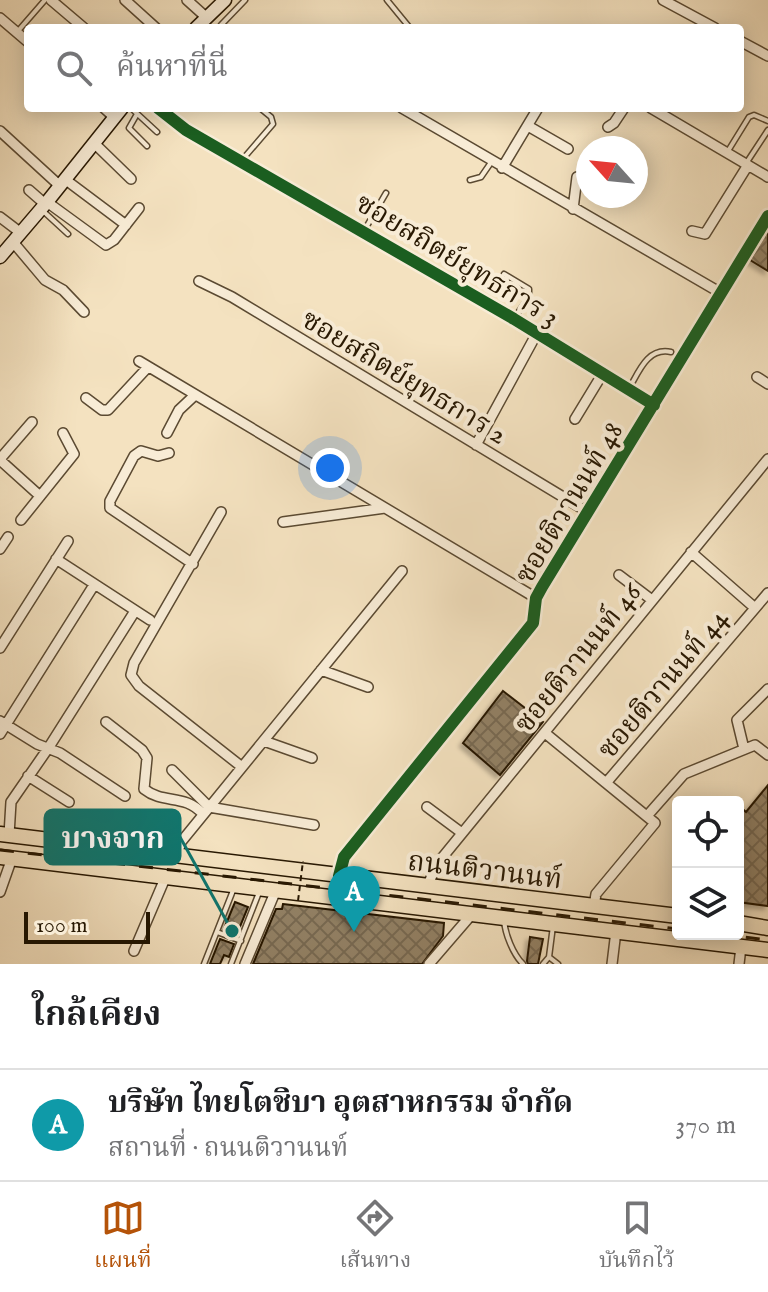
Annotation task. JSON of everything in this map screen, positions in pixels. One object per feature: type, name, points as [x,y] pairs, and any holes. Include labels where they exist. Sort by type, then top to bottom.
[{"type":"main road","points":[[200,24],[225,0]]},
{"type":"main road","points":[[0,257],[118,113]]},
{"type":"main road","name":"ถนนติวานนท์","points":[[4,835],[672,915]]},
{"type":"main road","name":"ถนนติวานนท์","points":[[6,858],[768,950]]},
{"type":"main road","points":[[453,912],[456,891]]},
{"type":"main road","points":[[744,924],[768,928]]},
{"type":"street","points":[[48,0],[79,24]]},
{"type":"street","points":[[125,0],[152,24]]},
{"type":"street","points":[[187,0],[207,18]]},
{"type":"street","points":[[663,0],[708,24]]},
{"type":"street","points":[[0,18],[24,38]]},
{"type":"street","points":[[744,43],[768,56]]},
{"type":"street","name":"ซอยสถิตย์ยุทธการ 3","points":[[163,112],[186,130],[514,319],[654,405]]},
{"type":"street","points":[[409,112],[721,293]]},
{"type":"street","points":[[502,168],[536,112]]},
{"type":"street","points":[[608,127],[621,112]]},
{"type":"street","points":[[658,112],[767,175]]},
{"type":"street","points":[[528,126],[568,149]]},
{"type":"street","points":[[2,139],[126,225]]},
{"type":"street","points":[[94,143],[131,179]]},
{"type":"street","points":[[692,231],[705,234],[747,165]]},
{"type":"street","points":[[573,209],[576,185]]},
{"type":"street","points":[[29,190],[45,205],[106,245],[139,208]]},
{"type":"street","name":"ซอยติวานนท์ 48","points":[[339,876],[344,857],[533,623],[536,598],[768,216]]},
{"type":"street","points":[[0,217],[45,280],[63,290],[84,312]]},
{"type":"street","name":"ซอยสถิตย์ยุทธการ 2","points":[[199,281],[232,297],[588,512]]},
{"type":"street","points":[[476,445],[537,333]]},
{"type":"street","points":[[86,398],[102,410],[108,410],[143,364],[536,598]]},
{"type":"street","points":[[575,419],[603,373]]},
{"type":"street","points":[[757,377],[768,384]]},
{"type":"street","points":[[167,433],[179,410],[195,395]]},
{"type":"street","points":[[32,422],[0,460],[40,496]]},
{"type":"street","points":[[21,520],[74,454],[63,433]]},
{"type":"street","points":[[169,453],[158,456],[141,451],[134,456],[110,501],[110,508],[193,564]]},
{"type":"street","name":"ซอยติวานนท์ 46","points":[[427,887],[433,870],[462,833],[768,459]]},
{"type":"street","points":[[283,522],[385,508]]},
{"type":"street","points":[[221,512],[134,663],[131,675],[139,686],[242,767]]},
{"type":"street","points":[[0,549],[8,537]]},
{"type":"street","points":[[0,648],[68,541]]},
{"type":"street","points":[[691,552],[755,608]]},
{"type":"street","points":[[56,559],[150,620]]},
{"type":"street","points":[[177,855],[181,842],[402,571]]},
{"type":"street","points":[[619,575],[652,600]]},
{"type":"street","points":[[94,585],[2,727],[49,747],[125,796]]},
{"type":"street","name":"ซอยติวานนท์ 44","points":[[647,816],[606,783],[768,593]]},
{"type":"street","points":[[4,835],[11,802],[135,611]]},
{"type":"street","points":[[321,670],[368,687]]},
{"type":"street","points":[[744,749],[737,720],[768,689]]},
{"type":"street","points":[[106,722],[147,758],[144,789],[148,792],[194,804],[206,811],[314,825]]},
{"type":"street","points":[[545,733],[606,783]]},
{"type":"street","points":[[264,741],[312,758]]},
{"type":"street","points":[[594,906],[596,894],[655,823],[647,816],[684,774],[755,745],[768,755]]},
{"type":"street","points":[[172,770],[206,811]]},
{"type":"street","points":[[28,776],[69,802]]},
{"type":"street","points":[[427,807],[462,833]]},
{"type":"street","points":[[0,892],[6,858]]},
{"type":"street","points":[[134,951],[166,876]]},
{"type":"street","points":[[245,964],[269,889]]},
{"type":"street","points":[[429,964],[472,914]]},
{"type":"street","points":[[612,964],[616,931]]},
{"type":"street","points":[[739,964],[741,947]]},
{"type":"lane","points":[[25,24],[48,0]]},
{"type":"lane","points":[[222,24],[245,0]]},
{"type":"lane","points":[[387,0],[407,24]]},
{"type":"lane","points":[[17,32],[24,25]]},
{"type":"lane","points":[[239,159],[273,124],[265,112]]},
{"type":"lane","points":[[147,146],[129,128],[137,114],[157,132]]},
{"type":"lane","points":[[727,153],[749,117],[754,115],[768,121]]},
{"type":"lane","points":[[747,165],[768,130]]},
{"type":"lane","points":[[470,180],[481,177],[492,161]]},
{"type":"lane","points":[[364,231],[386,193]]},
{"type":"lane","points":[[45,205],[68,234]]},
{"type":"lane","points":[[504,274],[525,286],[530,294],[514,319]]},
{"type":"lane","points":[[629,389],[645,361],[664,350],[671,352]]},
{"type":"lane","points":[[204,964],[236,885]]},
{"type":"lane","points":[[231,964],[269,889]]},
{"type":"lane","points":[[504,917],[507,936],[523,964]]},
{"type":"lane","points":[[543,964],[549,957],[554,924]]},
{"type":"lane","points":[[217,932],[241,941]]},
{"type":"lane","points":[[549,957],[558,964]]},
{"type":"path","points":[[298,901],[303,861]]},
{"type":"building","points":[[768,230],[768,271],[750,260]]},
{"type":"building","points":[[503,691],[543,722],[500,775],[463,743]]},
{"type":"building","points":[[768,785],[768,906],[744,903],[744,810],[746,812]]},
{"type":"building","points":[[235,902],[248,907],[237,934],[224,929]]},
{"type":"building","points":[[283,904],[444,923],[443,936],[422,964],[253,964],[276,909],[282,909]]},
{"type":"building","points":[[530,937],[543,939],[538,964],[528,964],[527,961]]},
{"type":"building","points":[[220,939],[234,944],[229,957],[224,955],[220,964],[210,964]]},
{"type":"railway","points":[[0,850],[672,928]]},
{"type":"railway","points":[[744,937],[768,940]]},
{"type":"cycle path","points":[[163,112],[186,130],[514,319],[654,405]]},
{"type":"cycle path","points":[[339,876],[344,857],[533,623],[536,598],[542,587],[768,216]]},
{"type":"place","name":"บางจาก","points":[[232,931]]},
{"type":"place","name":"บริษัท ไทยโตชิบา อุตสาหกรรม จำกัด","points":[[354,932]]}]
